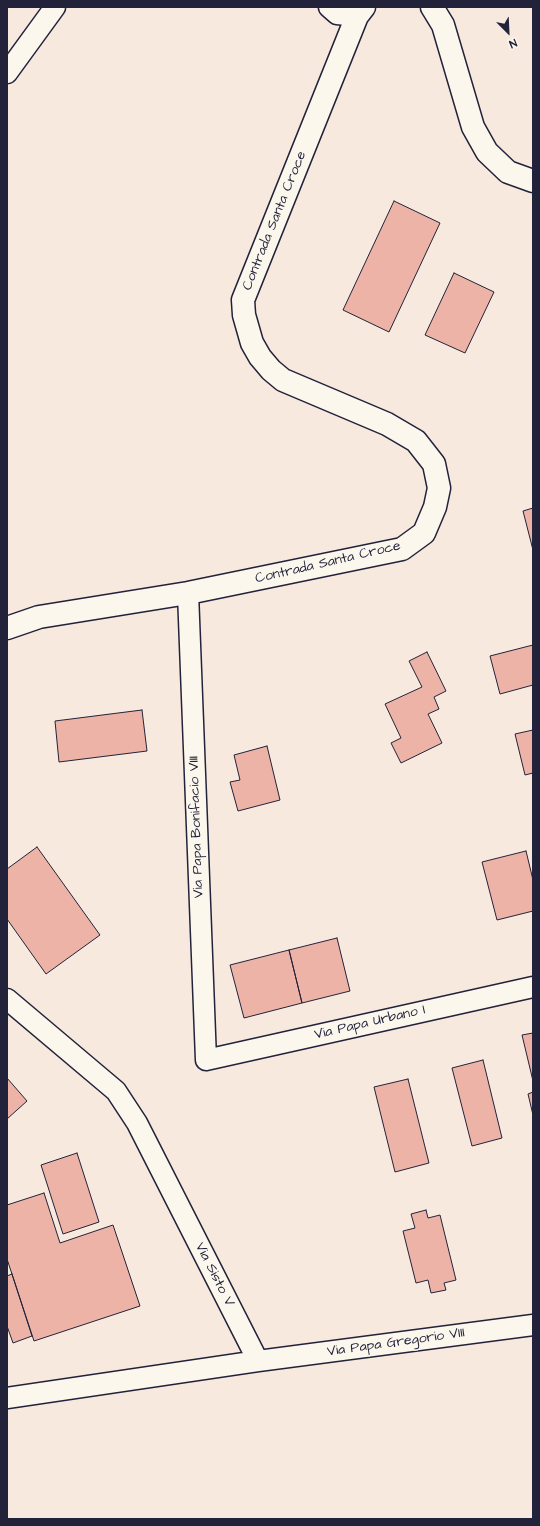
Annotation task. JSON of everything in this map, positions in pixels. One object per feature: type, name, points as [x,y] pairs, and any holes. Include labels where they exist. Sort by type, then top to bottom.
[{"type":"street","points":[[7,73],[55,7]]},
{"type":"street","points":[[329,7],[337,14],[361,11]]},
{"type":"street","points":[[432,7],[443,24],[473,127],[487,152],[508,172],[533,181]]},
{"type":"street","name":"Contrada Santa Croce","points":[[7,628],[39,617],[188,593],[402,549],[424,533],[435,507],[439,488],[434,464],[416,440],[387,424],[283,380],[271,370],[260,357],[252,343],[244,315],[243,300],[361,11]]},
{"type":"street","name":"Via Papa Bonifacio VIII","points":[[188,593],[206,1060]]},
{"type":"street","name":"Via Papa Urbano I","points":[[206,1060],[533,987]]},
{"type":"street","name":"Via Sisto V","points":[[7,998],[116,1091],[137,1123],[258,1361]]},
{"type":"street","name":"Via Papa Gregorio VIII","points":[[258,1361],[533,1325]]},
{"type":"street","points":[[7,1398],[258,1361]]},
{"type":"building","points":[[394,201],[440,223],[389,332],[343,310]]},
{"type":"building","points":[[454,273],[494,292],[465,353],[425,335]]},
{"type":"building","points":[[533,508],[533,550],[523,511]]},
{"type":"building","points":[[533,645],[533,685],[500,694],[490,656]]},
{"type":"building","points":[[427,652],[446,691],[434,697],[439,709],[428,714],[442,743],[401,763],[391,743],[401,738],[385,704],[422,687],[409,661]]},
{"type":"building","points":[[142,710],[147,751],[59,762],[55,721]]},
{"type":"building","points":[[533,730],[533,773],[525,775],[515,734]]},
{"type":"building","points":[[267,746],[280,800],[238,811],[230,782],[240,780],[234,755]]},
{"type":"building","points":[[37,847],[100,935],[46,974],[7,919],[7,869]]},
{"type":"building","points":[[526,851],[533,880],[533,911],[497,920],[482,862]]},
{"type":"building","points":[[337,938],[350,991],[302,1003],[289,950]]},
{"type":"building","points":[[289,950],[302,1003],[244,1018],[230,965]]},
{"type":"building","points":[[533,1033],[533,1081],[522,1035]]},
{"type":"building","points":[[483,1060],[502,1138],[472,1146],[452,1068]]},
{"type":"building","points":[[7,1078],[27,1101],[7,1119]]},
{"type":"building","points":[[408,1079],[429,1163],[395,1172],[374,1087]]},
{"type":"building","points":[[533,1092],[533,1115],[528,1094]]},
{"type":"building","points":[[77,1153],[99,1222],[63,1234],[41,1165]]},
{"type":"building","points":[[44,1193],[60,1243],[113,1225],[140,1306],[34,1341],[7,1259],[7,1205]]},
{"type":"building","points":[[426,1210],[428,1218],[440,1215],[456,1280],[444,1283],[446,1290],[431,1293],[428,1280],[416,1283],[403,1231],[415,1228],[411,1214]]},
{"type":"building","points":[[12,1274],[32,1336],[13,1343],[7,1326],[7,1276]]}]
